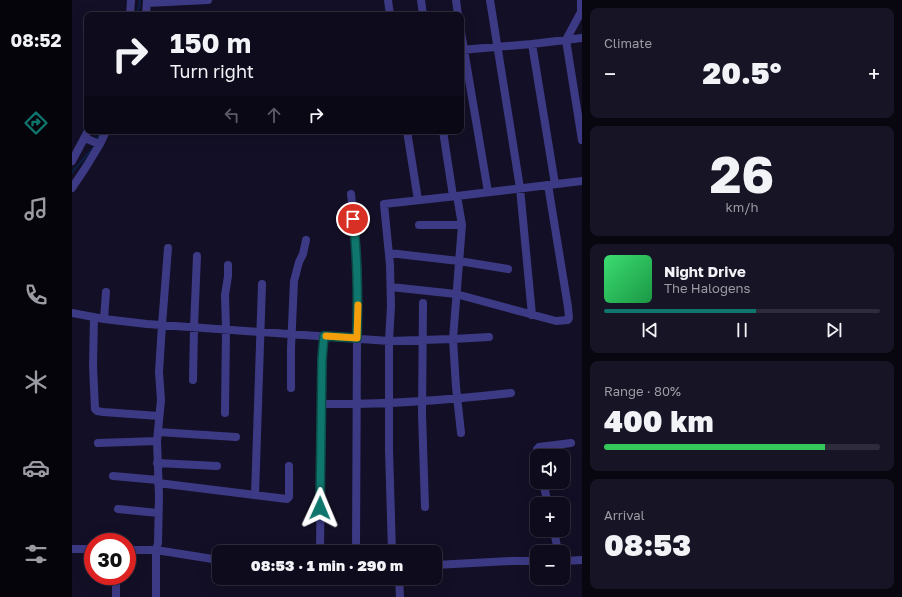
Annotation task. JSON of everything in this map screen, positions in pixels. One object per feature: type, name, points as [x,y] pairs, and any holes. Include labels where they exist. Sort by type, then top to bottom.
[{"type":"street","points":[[130,12],[131,0]]},
{"type":"street","points":[[146,12],[147,2],[208,0]]},
{"type":"street","points":[[388,0],[390,12]]},
{"type":"street","points":[[421,0],[423,12]]},
{"type":"street","points":[[456,0],[458,12]]},
{"type":"street","points":[[490,0],[520,188],[532,315]]},
{"type":"street","points":[[581,0],[581,12],[566,40],[582,140]]},
{"type":"street","points":[[464,50],[582,38]]},
{"type":"street","points":[[391,287],[456,297],[556,321],[568,320],[569,318],[532,44]]},
{"type":"street","points":[[464,61],[488,192]]},
{"type":"street","points":[[72,188],[100,144],[105,134]]},
{"type":"street","points":[[407,134],[418,200]]},
{"type":"street","points":[[444,134],[462,225],[453,339],[461,433]]},
{"type":"street","points":[[72,160],[87,136],[99,144]]},
{"type":"street","points":[[392,545],[389,449],[389,341],[391,287],[384,204],[582,181]]},
{"type":"street","points":[[351,194],[358,272],[356,545]]},
{"type":"street","points":[[419,225],[462,225]]},
{"type":"street","points":[[291,388],[294,281],[306,240]]},
{"type":"street","points":[[156,597],[158,513],[157,441],[161,400],[159,372],[168,248]]},
{"type":"street","points":[[389,253],[459,261],[508,269]]},
{"type":"street","points":[[194,380],[194,327],[197,256]]},
{"type":"street","points":[[225,413],[225,295],[228,265]]},
{"type":"street","points":[[255,495],[262,284]]},
{"type":"street","points":[[104,319],[106,292]]},
{"type":"street","points":[[423,303],[422,402],[425,507]]},
{"type":"street","points":[[73,313],[104,319],[162,325],[389,341],[489,337]]},
{"type":"street","points":[[94,317],[93,366],[95,409],[103,412],[159,416]]},
{"type":"street","points":[[320,545],[322,359],[324,336]]},
{"type":"street","points":[[322,404],[389,404],[511,393]]},
{"type":"street","points":[[158,432],[236,437]]},
{"type":"street","points":[[98,443],[157,441]]},
{"type":"street","points":[[537,449],[539,447],[571,443]]},
{"type":"street","points":[[157,462],[217,466]]},
{"type":"street","points":[[112,476],[288,499],[289,466]]},
{"type":"street","points":[[118,509],[158,513]]},
{"type":"street","points":[[136,549],[157,547],[212,559]]},
{"type":"street","points":[[72,549],[84,549]]},
{"type":"street","points":[[570,561],[582,560]]},
{"type":"street","points":[[442,565],[530,561]]},
{"type":"street","points":[[116,585],[116,597]]},
{"type":"street","points":[[399,585],[400,597]]},
{"type":"waterway","points":[[138,12],[140,0]]},
{"type":"waterway","points":[[97,140],[99,134]]},
{"type":"waterway","points":[[72,172],[94,147]]},
{"type":"slow traffic","points":[[326,336],[357,338],[358,305]]},
{"type":"route","points":[[320,508],[322,359],[324,336],[357,338],[358,272],[353,219]]}]
